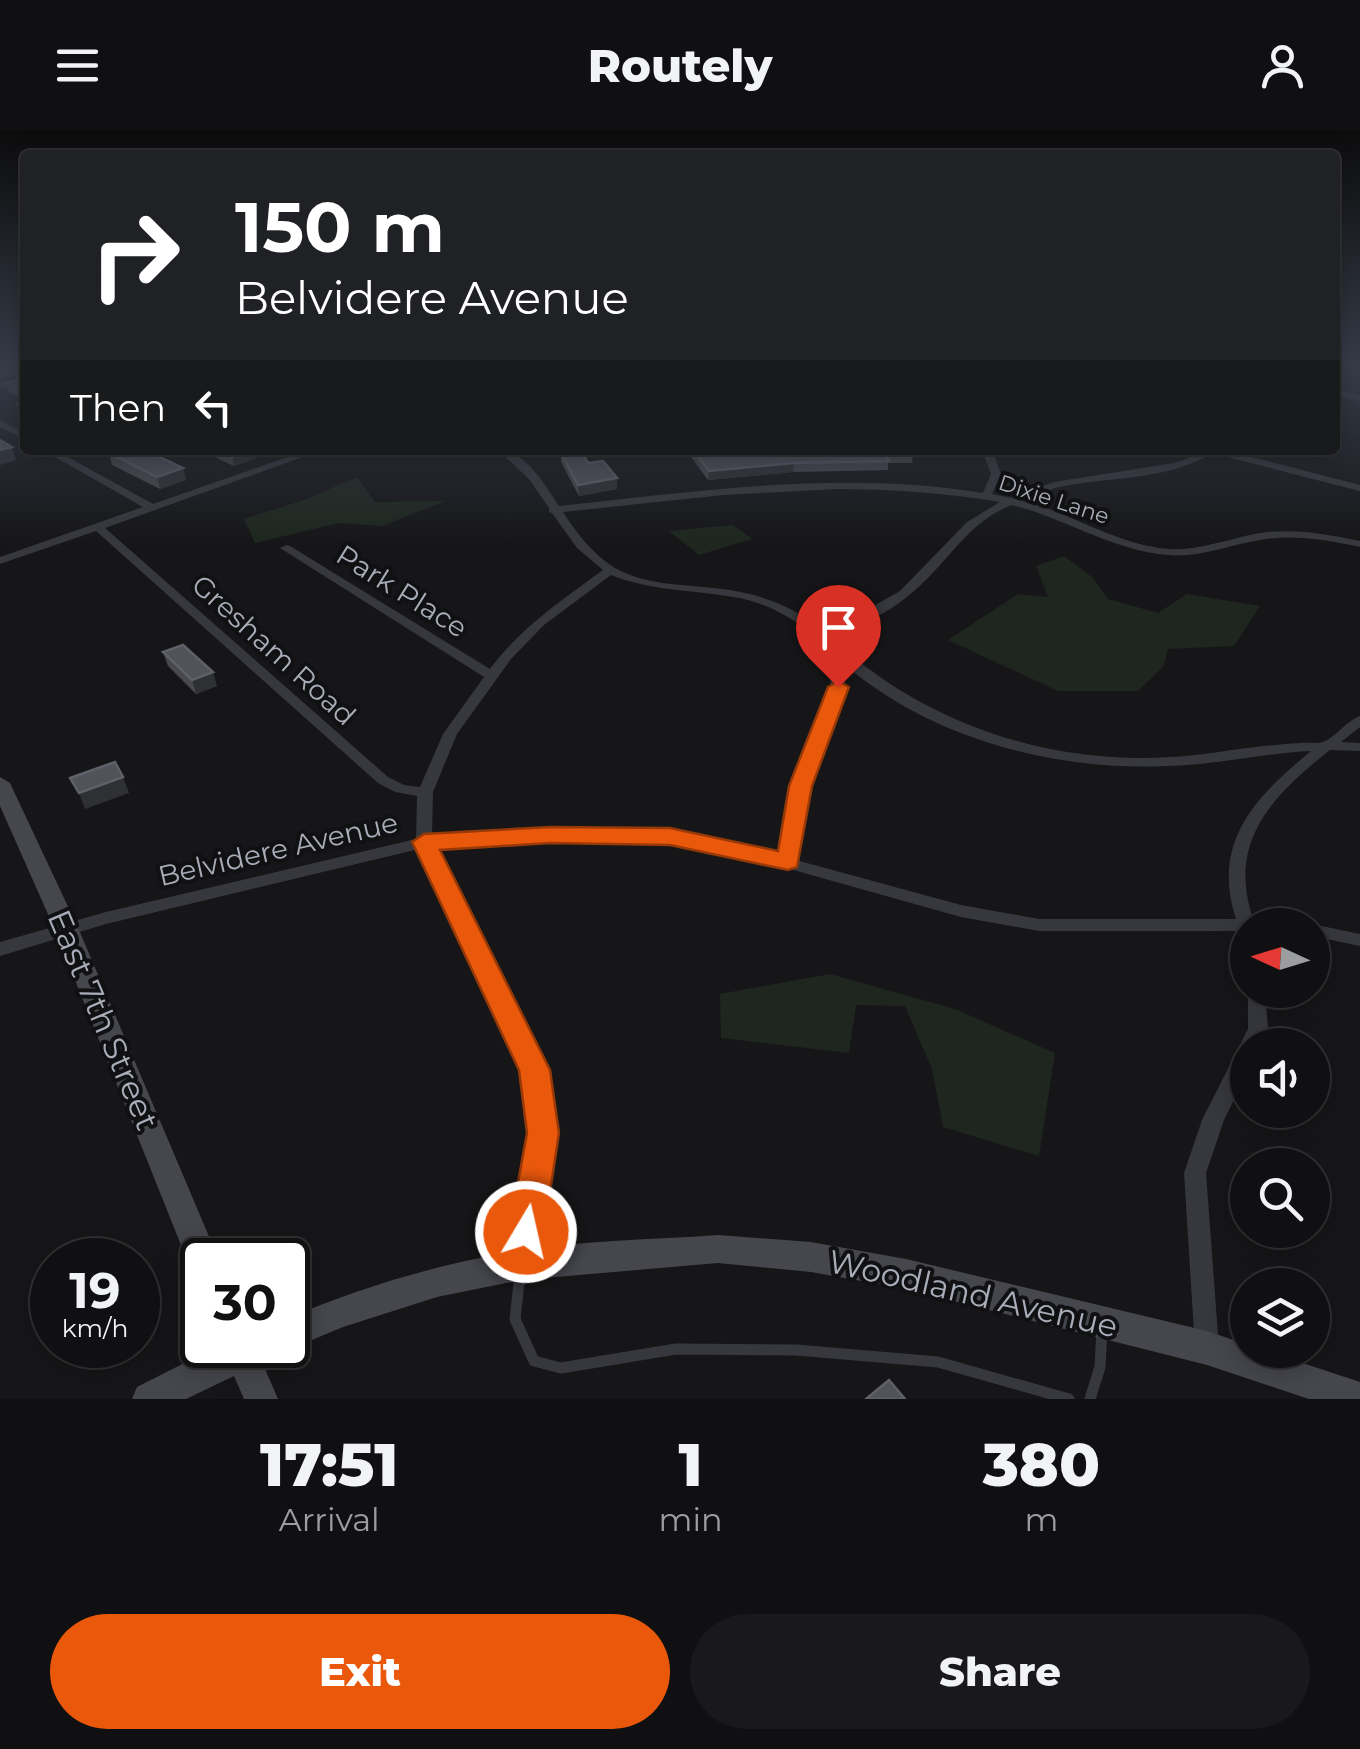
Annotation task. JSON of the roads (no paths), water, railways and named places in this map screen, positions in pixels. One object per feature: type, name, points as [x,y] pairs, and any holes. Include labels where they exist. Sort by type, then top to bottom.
[{"type":"street","points":[[57,455],[152,508]]},
{"type":"street","points":[[291,455],[296,457]]},
{"type":"street","points":[[0,561],[302,455]]},
{"type":"street","points":[[510,455],[532,474],[570,533],[610,570],[642,584],[672,590],[752,596],[794,614],[828,638],[850,662],[912,704],[975,732],[1034,749],[1098,759],[1161,762],[1246,750],[1360,747]]},
{"type":"street","points":[[986,497],[996,474],[990,455]]},
{"type":"street","points":[[828,638],[904,594],[971,524],[1011,501],[1054,486],[1176,466],[1204,455]]},
{"type":"street","points":[[1231,455],[1360,488]]},
{"type":"street","name":"Dixie Lane","points":[[553,510],[815,485],[910,487],[1011,501],[1081,529],[1161,552],[1204,551],[1263,536],[1294,534],[1360,544]]},
{"type":"street","name":"Gresham Road","points":[[99,528],[383,780],[400,789],[425,792]]},
{"type":"street","name":"Park Place","points":[[286,548],[491,676]]},
{"type":"street","points":[[521,1265],[543,1133],[534,1070],[424,842],[425,792],[450,734],[491,676],[540,622],[610,570]]},
{"type":"street","points":[[788,861],[800,786],[838,687],[838,666],[828,638]]},
{"type":"street","points":[[1242,908],[1236,886],[1252,820],[1280,784],[1360,720]]},
{"type":"street","name":"East 7th Street","points":[[1,788],[67,930],[193,1238]]},
{"type":"street","name":"Belvidere Avenue","points":[[0,949],[424,842],[550,835],[670,836],[788,861],[961,911],[1039,924],[1230,927]]},
{"type":"street","points":[[1330,934],[1360,940]]},
{"type":"street","points":[[1207,1348],[1196,1173],[1213,1120],[1230,1086]]},
{"type":"street","name":"Woodland Avenue","points":[[310,1325],[437,1282],[521,1265],[718,1250],[811,1257],[906,1274],[1207,1348],[1360,1399]]},
{"type":"street","points":[[149,1399],[209,1368]]},
{"type":"street","points":[[252,1368],[261,1399]]},
{"type":"lane","points":[[521,1265],[515,1319],[534,1362],[562,1368],[676,1349],[796,1350],[938,1362],[1069,1399]]},
{"type":"lane","points":[[1090,1399],[1100,1366],[1102,1324]]}]
